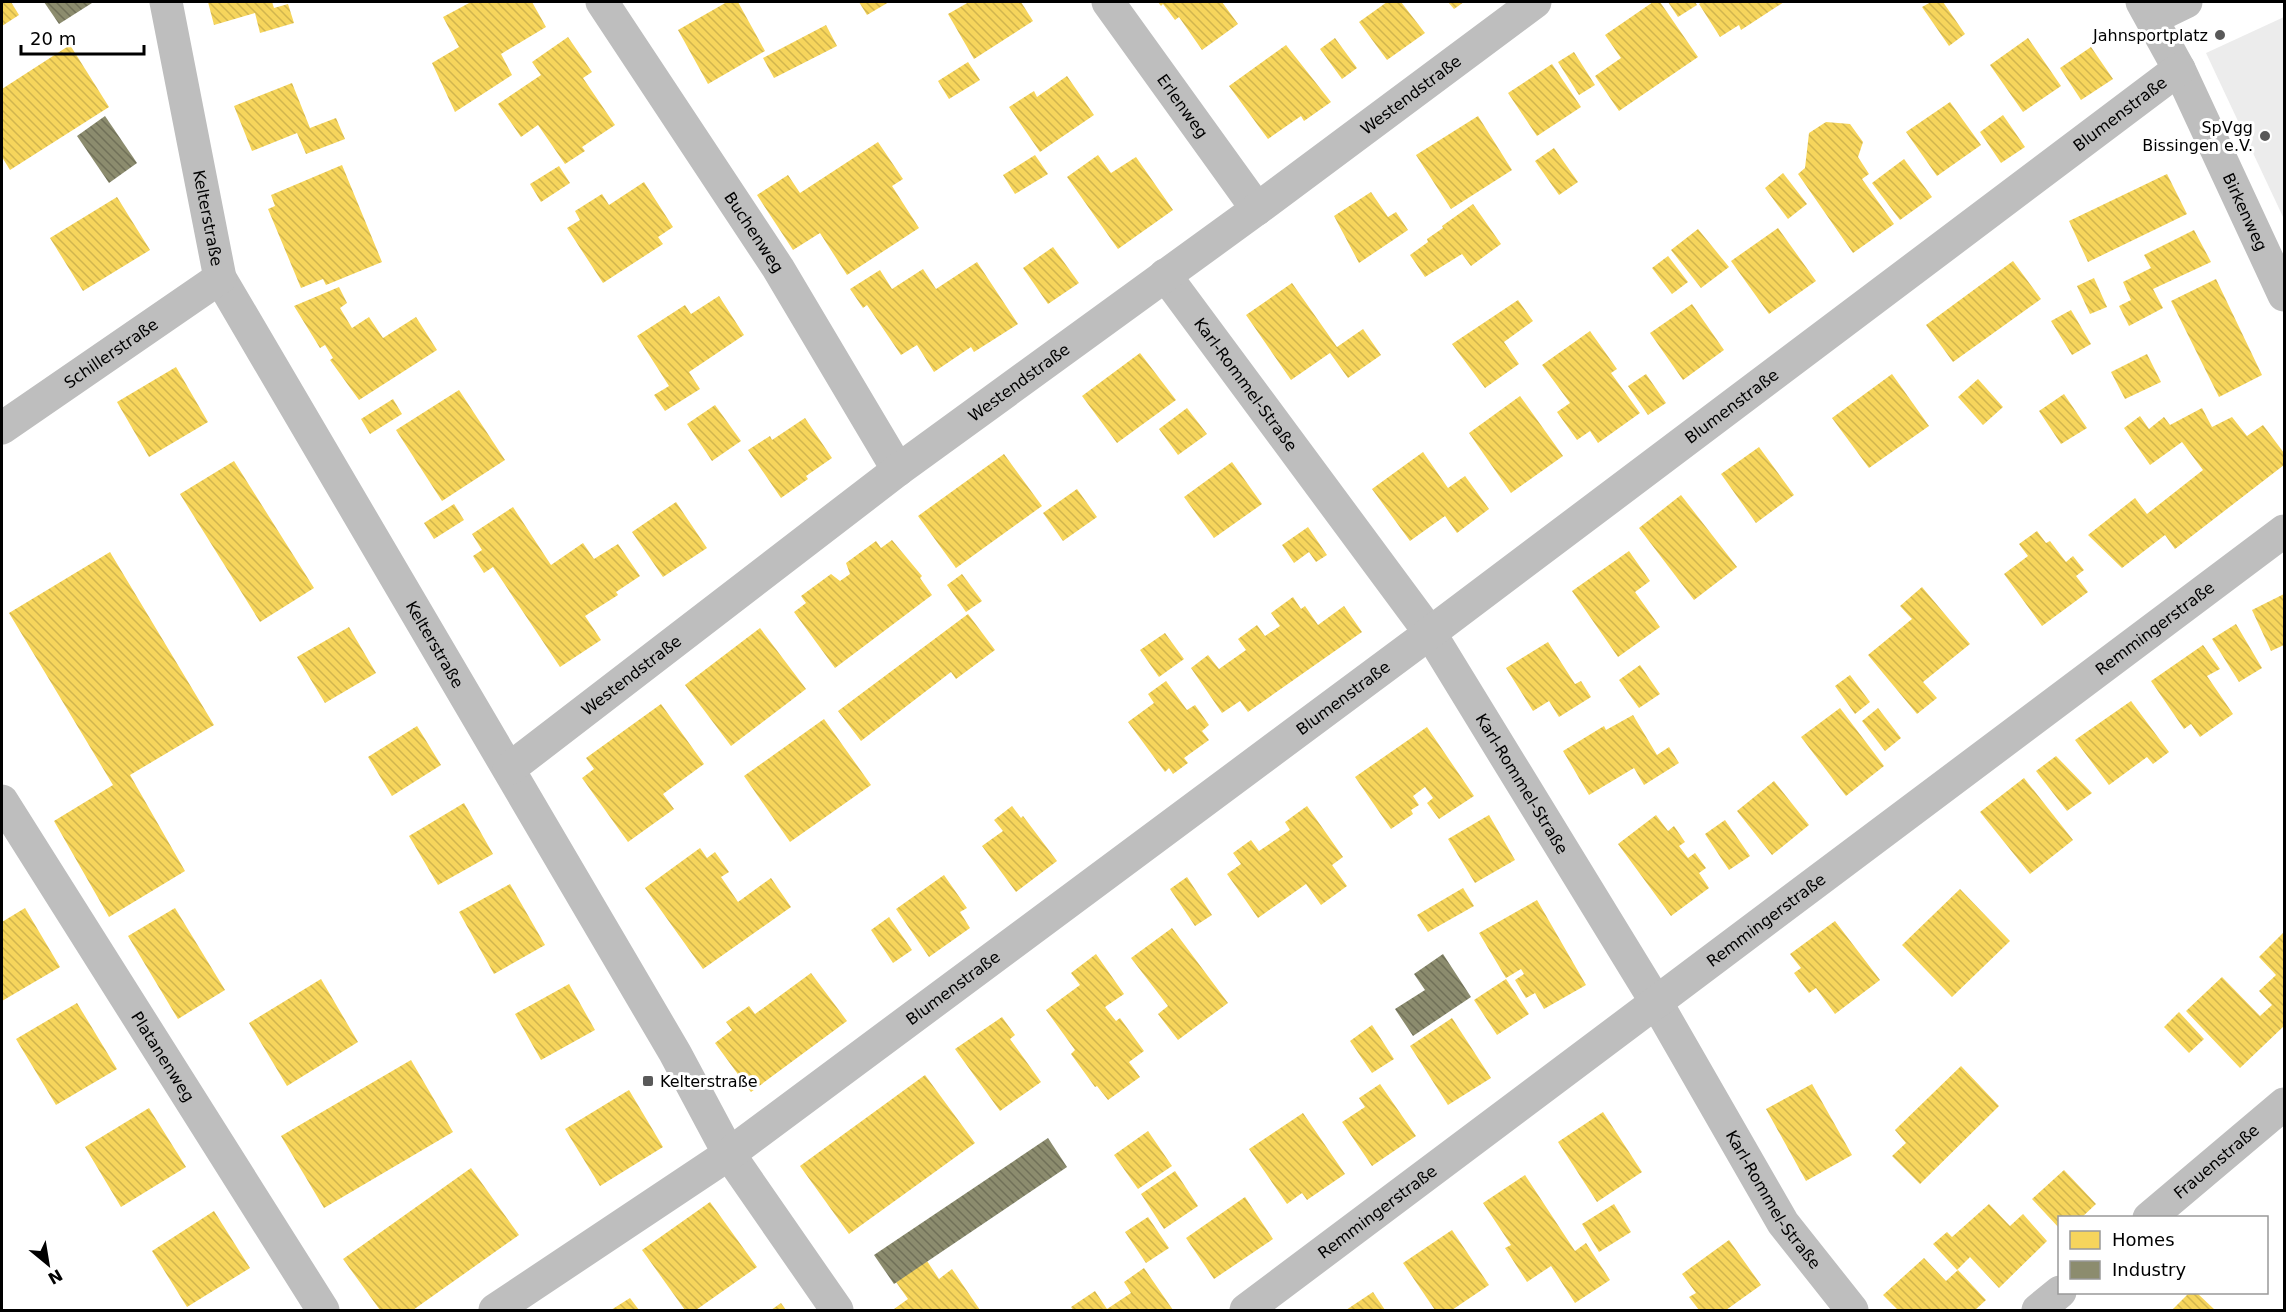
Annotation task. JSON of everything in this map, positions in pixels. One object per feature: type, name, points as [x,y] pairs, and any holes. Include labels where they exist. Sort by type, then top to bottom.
[{"type":"street","name":"Kelterstraße","points":[[166,2],[219,278],[675,1053],[729,1154],[837,1311]]},
{"type":"street","name":"Buchenweg","points":[[602,2],[778,268],[898,470]]},
{"type":"street","name":"Erlenweg","points":[[1108,2],[1257,209]]},
{"type":"street","name":"Westendstraße","points":[[509,769],[898,470],[1257,209],[1535,2]]},
{"type":"street","points":[[2147,10],[2186,2]]},
{"type":"street","name":"Birkenweg","points":[[2147,10],[2179,69],[2284,295]]},
{"type":"street","name":"Blumenstraße","points":[[495,1311],[729,1154],[1430,633],[2179,69]]},
{"type":"street","name":"Karl-Rommel-Straße","points":[[1165,275],[1430,633],[1656,1002],[1783,1223],[1852,1311]]},
{"type":"street","name":"Schillerstraße","points":[[2,428],[219,278]]},
{"type":"street","name":"Remmingerstraße","points":[[1246,1311],[2284,531]]},
{"type":"street","name":"Platanenweg","points":[[2,801],[323,1311]]},
{"type":"street","name":"Frauenstraße","points":[[2151,1216],[2284,1104]]},
{"type":"street","points":[[2038,1311],[2058,1294]]},
{"type":"shaded area","name":"SpVgg Bissingen e.V.","points":[[2284,17],[2284,219],[2206,53]]},
{"type":"building: Homes","points":[[2,2],[11,2],[19,15],[2,26]]},
{"type":"building: Homes","points":[[208,2],[272,2],[274,8],[288,4],[294,23],[260,33],[255,13],[214,25]]},
{"type":"building: Homes","points":[[471,2],[532,2],[546,27],[501,54],[512,75],[455,112],[432,63],[459,47],[443,17]]},
{"type":"building: Homes","points":[[727,2],[738,2],[765,51],[708,84],[678,30]]},
{"type":"building: Homes","points":[[859,2],[889,2],[867,15]]},
{"type":"building: Homes","points":[[969,2],[1021,2],[1033,21],[974,59],[948,14]]},
{"type":"building: Homes","points":[[1158,2],[1222,2],[1238,24],[1202,50],[1179,17],[1175,20],[1163,4],[1161,6]]},
{"type":"building: Homes","points":[[1387,2],[1401,2],[1425,33],[1387,60],[1359,22]]},
{"type":"building: Homes","points":[[1448,2],[1464,2],[1454,9]]},
{"type":"building: Homes","points":[[1653,2],[1660,2],[1698,57],[1619,111],[1595,76],[1621,58],[1605,35]]},
{"type":"building: Homes","points":[[1668,2],[1695,2],[1697,5],[1678,17]]},
{"type":"building: Homes","points":[[1702,2],[1784,2],[1741,30],[1739,25],[1720,37],[1699,4]]},
{"type":"building: Homes","points":[[1931,2],[1943,2],[1965,34],[1949,46],[1922,7]]},
{"type":"building: Homes","points":[[826,25],[837,46],[774,78],[763,58]]},
{"type":"building: Homes","points":[[568,37],[592,72],[583,78],[615,125],[582,147],[585,151],[565,164],[538,125],[521,137],[498,104],[541,75],[532,62]]},
{"type":"building: Homes","points":[[1335,38],[1357,68],[1342,79],[1320,49]]},
{"type":"building: Homes","points":[[2028,38],[2061,86],[2023,112],[1990,65]]},
{"type":"building: Homes","points":[[70,45],[109,107],[10,170],[2,157],[2,89]]},
{"type":"building: Homes","points":[[1286,45],[1331,102],[1304,121],[1301,116],[1268,139],[1229,86]]},
{"type":"building: Homes","points":[[2091,47],[2113,79],[2081,100],[2060,68]]},
{"type":"building: Homes","points":[[1574,52],[1595,85],[1579,95],[1558,62]]},
{"type":"building: Homes","points":[[968,62],[980,80],[949,99],[938,81]]},
{"type":"building: Homes","points":[[1552,64],[1581,107],[1537,136],[1508,93]]},
{"type":"building: Homes","points":[[1067,76],[1094,115],[1040,152],[1009,107],[1034,91],[1037,97]]},
{"type":"building: Homes","points":[[292,83],[310,128],[336,118],[345,139],[306,154],[297,133],[252,151],[234,106]]},
{"type":"building: Homes","points":[[1950,102],[1981,145],[1937,176],[1906,132]]},
{"type":"building: Homes","points":[[2003,115],[2025,147],[2001,163],[1980,132]]},
{"type":"building: Homes","points":[[1478,116],[1512,170],[1451,209],[1416,155]]},
{"type":"building: Homes","points":[[1826,122],[1850,124],[1863,142],[1858,157],[1869,174],[1862,179],[1894,224],[1853,253],[1798,174],[1805,168],[1809,133]]},
{"type":"building: Homes","points":[[878,142],[903,179],[892,186],[919,228],[847,275],[820,233],[793,250],[757,195],[788,175],[800,193]]},
{"type":"building: Homes","points":[[1554,148],[1578,182],[1559,195],[1535,161]]},
{"type":"building: Homes","points":[[1035,155],[1048,174],[1015,194],[1003,175]]},
{"type":"building: Homes","points":[[1098,155],[1111,173],[1136,157],[1173,210],[1118,249],[1067,177]]},
{"type":"building: Homes","points":[[1904,159],[1932,197],[1900,220],[1872,183]]},
{"type":"building: Homes","points":[[342,165],[382,262],[326,285],[323,279],[301,288],[268,209],[275,206],[271,195]]},
{"type":"building: Homes","points":[[559,166],[570,183],[541,202],[530,184]]},
{"type":"building: Homes","points":[[1783,173],[1807,204],[1788,219],[1765,188]]},
{"type":"building: Homes","points":[[2167,174],[2187,214],[2088,262],[2069,221]]},
{"type":"building: Homes","points":[[644,182],[673,227],[658,237],[663,244],[603,283],[567,228],[580,220],[575,211],[602,194],[609,205]]},
{"type":"building: Homes","points":[[1371,192],[1388,217],[1396,212],[1408,230],[1359,263],[1334,216]]},
{"type":"building: Homes","points":[[117,197],[150,250],[83,291],[50,238]]},
{"type":"building: Homes","points":[[1473,204],[1501,244],[1471,266],[1462,254],[1425,277],[1410,255],[1428,242],[1427,239],[1443,228],[1442,226]]},
{"type":"building: Homes","points":[[1778,228],[1816,281],[1769,314],[1731,261]]},
{"type":"building: Homes","points":[[1698,229],[1729,267],[1701,288],[1671,250]]},
{"type":"building: Homes","points":[[2194,230],[2211,262],[2153,289],[2163,308],[2129,326],[2119,306],[2131,300],[2123,282],[2151,268],[2144,255]]},
{"type":"building: Homes","points":[[1053,247],[1079,283],[1048,304],[1023,268]]},
{"type":"building: Homes","points":[[1668,256],[1688,282],[1672,294],[1652,268]]},
{"type":"building: Homes","points":[[2013,261],[2041,299],[1953,362],[1926,325]]},
{"type":"building: Homes","points":[[977,262],[1018,324],[974,352],[971,347],[934,372],[917,345],[901,355],[867,305],[863,308],[850,289],[880,270],[892,289],[923,269],[936,289]]},
{"type":"building: Homes","points":[[2094,278],[2107,307],[2090,314],[2077,286]]},
{"type":"building: Homes","points":[[2216,279],[2262,375],[2219,397],[2171,301]]},
{"type":"building: Homes","points":[[1292,283],[1337,347],[1363,329],[1381,355],[1348,378],[1330,353],[1291,380],[1246,315]]},
{"type":"building: Homes","points":[[339,287],[347,303],[340,308],[352,328],[369,317],[383,338],[416,317],[437,350],[359,400],[330,360],[333,358],[325,345],[320,348],[294,306]]},
{"type":"building: Homes","points":[[719,296],[744,335],[689,372],[700,389],[665,411],[654,395],[669,386],[637,336],[685,305],[691,314]]},
{"type":"building: Homes","points":[[1518,300],[1533,321],[1504,342],[1519,364],[1485,388],[1452,344]]},
{"type":"building: Homes","points":[[1692,304],[1724,350],[1683,380],[1650,333]]},
{"type":"building: Homes","points":[[2071,310],[2091,344],[2072,355],[2051,321]]},
{"type":"building: Homes","points":[[1590,331],[1617,369],[1611,373],[1640,413],[1598,443],[1590,431],[1577,440],[1557,412],[1570,403],[1542,365]]},
{"type":"building: Homes","points":[[1140,353],[1176,400],[1117,443],[1082,396]]},
{"type":"building: Homes","points":[[2147,354],[2161,382],[2125,399],[2111,372]]},
{"type":"building: Homes","points":[[176,367],[208,422],[149,457],[117,402]]},
{"type":"building: Homes","points":[[1646,374],[1666,403],[1648,415],[1628,386]]},
{"type":"building: Homes","points":[[1892,374],[1929,426],[1869,468],[1832,418]]},
{"type":"building: Homes","points":[[1978,379],[2003,407],[1983,425],[1958,397]]},
{"type":"building: Homes","points":[[459,390],[505,460],[442,501],[396,430]]},
{"type":"building: Homes","points":[[2064,394],[2087,428],[2061,444],[2039,411]]},
{"type":"building: Homes","points":[[1520,396],[1563,456],[1511,493],[1469,433]]},
{"type":"building: Homes","points":[[393,399],[402,414],[370,434],[361,419]]},
{"type":"building: Homes","points":[[715,405],[741,441],[712,461],[687,424]]},
{"type":"building: Homes","points":[[1187,408],[1207,434],[1178,455],[1159,429]]},
{"type":"building: Homes","points":[[2202,408],[2212,427],[2232,417],[2247,436],[2263,425],[2284,453],[2284,465],[2175,549],[2165,535],[2122,568],[2088,535],[2135,498],[2147,514],[2203,470],[2182,442],[2150,465],[2124,428],[2140,416],[2149,429],[2164,417],[2170,425]]},
{"type":"building: Homes","points":[[805,418],[832,458],[806,476],[808,479],[781,498],[748,450],[770,436],[772,440]]},
{"type":"building: Homes","points":[[1759,447],[1794,495],[1756,523],[1721,474]]},
{"type":"building: Homes","points":[[1423,452],[1448,488],[1465,476],[1489,509],[1457,533],[1445,516],[1410,541],[1372,489]]},
{"type":"building: Homes","points":[[1004,454],[1042,506],[956,568],[918,516]]},
{"type":"building: Homes","points":[[234,461],[314,588],[260,622],[180,494]]},
{"type":"building: Homes","points":[[1232,462],[1262,504],[1214,538],[1184,497]]},
{"type":"building: Homes","points":[[1077,489],[1097,517],[1063,541],[1043,513]]},
{"type":"building: Homes","points":[[1681,495],[1737,567],[1694,600],[1639,528]]},
{"type":"building: Homes","points":[[676,502],[707,548],[663,577],[632,532]]},
{"type":"building: Homes","points":[[454,504],[464,520],[434,539],[424,523]]},
{"type":"building: Homes","points":[[513,507],[551,565],[583,543],[594,559],[618,544],[640,576],[616,592],[618,595],[585,616],[601,640],[560,667],[493,567],[484,573],[473,556],[482,550],[472,534]]},
{"type":"building: Homes","points":[[1308,527],[1327,555],[1316,562],[1309,552],[1294,563],[1282,545]]},
{"type":"building: Homes","points":[[2037,531],[2046,543],[2050,541],[2066,562],[2073,556],[2084,570],[2076,576],[2088,592],[2042,626],[2004,574],[2028,556],[2019,544]]},
{"type":"building: Homes","points":[[892,540],[922,576],[920,578],[932,595],[835,668],[794,612],[806,603],[801,596],[831,574],[840,581],[850,574],[846,563],[876,541],[881,548]]},
{"type":"building: Homes","points":[[1629,551],[1650,581],[1635,592],[1660,627],[1618,657],[1572,591]]},
{"type":"building: Homes","points":[[110,552],[214,725],[130,775],[185,871],[109,917],[54,821],[113,785],[9,613]]},
{"type":"building: Homes","points":[[962,574],[982,601],[966,612],[947,585]]},
{"type":"building: Homes","points":[[1922,587],[1970,644],[1923,682],[1937,698],[1917,714],[1868,655],[1912,619],[1900,606]]},
{"type":"building: Homes","points":[[2284,594],[2284,645],[2271,651],[2252,610]]},
{"type":"building: Homes","points":[[1293,597],[1301,609],[1305,606],[1318,625],[1344,606],[1362,632],[1248,712],[1240,701],[1222,713],[1191,668],[1208,655],[1219,669],[1246,650],[1238,639],[1257,625],[1265,636],[1280,626],[1271,613]]},
{"type":"building: Homes","points":[[968,614],[995,650],[956,679],[951,672],[861,741],[838,711]]},
{"type":"building: Homes","points":[[2236,624],[2262,668],[2239,682],[2212,639]]},
{"type":"building: Homes","points":[[349,627],[376,673],[325,703],[297,657]]},
{"type":"building: Homes","points":[[760,628],[806,689],[731,746],[685,685]]},
{"type":"building: Homes","points":[[1165,633],[1184,659],[1159,677],[1140,650]]},
{"type":"building: Homes","points":[[1548,642],[1575,684],[1581,681],[1591,697],[1559,717],[1549,701],[1533,711],[1506,668]]},
{"type":"building: Homes","points":[[2203,645],[2220,669],[2207,676],[2233,714],[2200,737],[2191,724],[2184,729],[2151,681]]},
{"type":"building: Homes","points":[[1640,665],[1660,694],[1639,708],[1619,680]]},
{"type":"building: Homes","points":[[1850,675],[1870,702],[1855,714],[1835,686]]},
{"type":"building: Homes","points":[[1166,681],[1187,710],[1195,705],[1209,725],[1202,731],[1209,740],[1184,758],[1188,763],[1173,774],[1169,768],[1165,772],[1128,722],[1154,703],[1148,694]]},
{"type":"building: Homes","points":[[2131,701],[2169,752],[2153,764],[2147,757],[2109,785],[2075,740]]},
{"type":"building: Homes","points":[[661,704],[704,764],[663,794],[674,809],[628,842],[582,778],[594,769],[586,758]]},
{"type":"building: Homes","points":[[1840,708],[1884,766],[1846,796],[1801,737]]},
{"type":"building: Homes","points":[[1878,708],[1901,738],[1885,751],[1862,721]]},
{"type":"building: Homes","points":[[1633,715],[1657,755],[1669,747],[1679,763],[1644,785],[1634,768],[1589,795],[1563,751],[1604,726],[1606,730]]},
{"type":"building: Homes","points":[[824,719],[871,785],[790,842],[744,776]]},
{"type":"building: Homes","points":[[417,726],[441,765],[392,796],[368,757]]},
{"type":"building: Homes","points":[[1427,727],[1474,796],[1439,819],[1427,803],[1433,798],[1425,787],[1413,796],[1419,805],[1411,810],[1413,814],[1391,829],[1355,777]]},
{"type":"building: Homes","points":[[2056,756],[2092,793],[2067,811],[2036,771]]},
{"type":"building: Homes","points":[[2024,778],[2073,840],[2030,874],[1980,812]]},
{"type":"building: Homes","points":[[1774,781],[1809,825],[1772,855],[1737,811]]},
{"type":"building: Homes","points":[[464,803],[493,854],[438,885],[409,836]]},
{"type":"building: Homes","points":[[1012,806],[1021,818],[1023,816],[1057,861],[1016,892],[982,846],[1003,831],[994,820]]},
{"type":"building: Homes","points":[[1307,806],[1343,857],[1332,865],[1347,886],[1321,905],[1306,884],[1258,918],[1227,874],[1241,864],[1233,853],[1251,840],[1259,851],[1290,830],[1285,822]]},
{"type":"building: Homes","points":[[1489,815],[1515,860],[1475,883],[1448,839]]},
{"type":"building: Homes","points":[[1656,815],[1668,831],[1674,826],[1685,842],[1679,846],[1688,858],[1695,853],[1706,868],[1699,873],[1709,888],[1671,916],[1618,844]]},
{"type":"building: Homes","points":[[1725,820],[1750,856],[1729,870],[1705,834]]},
{"type":"building: Homes","points":[[700,848],[707,858],[715,852],[729,872],[721,877],[738,902],[771,878],[791,907],[703,969],[645,888]]},
{"type":"building: Homes","points":[[944,875],[967,908],[960,912],[970,928],[929,957],[896,909]]},
{"type":"building: Homes","points":[[1187,877],[1212,915],[1195,926],[1170,889]]},
{"type":"building: Homes","points":[[510,884],[545,945],[494,974],[459,912]]},
{"type":"building: Homes","points":[[1463,888],[1474,906],[1428,932],[1417,915]]},
{"type":"building: Homes","points":[[1960,889],[2010,941],[1952,997],[1902,945]]},
{"type":"building: Homes","points":[[1537,900],[1586,985],[1544,1009],[1535,993],[1526,998],[1515,980],[1524,974],[1521,969],[1506,978],[1479,933]]},
{"type":"building: Homes","points":[[25,908],[60,967],[2,1001],[2,922]]},
{"type":"building: Homes","points":[[175,908],[225,990],[178,1019],[128,936]]},
{"type":"building: Homes","points":[[889,917],[912,950],[893,963],[871,930]]},
{"type":"building: Homes","points":[[1835,921],[1880,980],[1835,1014],[1816,988],[1809,993],[1794,973],[1801,968],[1790,954]]},
{"type":"building: Homes","points":[[1172,928],[1228,1003],[1178,1040],[1158,1014],[1168,1006],[1131,958]]},
{"type":"building: Homes","points":[[2284,932],[2284,1026],[2240,1068],[2186,1011],[2222,977],[2260,1016],[2272,1005],[2259,991],[2276,975],[2259,957]]},
{"type":"building: Homes","points":[[1096,954],[1124,994],[1105,1007],[1116,1021],[1120,1018],[1144,1051],[1129,1062],[1140,1077],[1108,1100],[1097,1086],[1095,1087],[1071,1054],[1075,1050],[1046,1010],[1080,985],[1071,973]]},
{"type":"building: Homes","points":[[811,973],[847,1021],[751,1092],[715,1043],[732,1030],[726,1022],[749,1006],[755,1014]]},
{"type":"building: Homes","points":[[321,979],[358,1042],[287,1086],[249,1023]]},
{"type":"building: Homes","points":[[1506,979],[1529,1014],[1497,1035],[1474,1000]]},
{"type":"building: Homes","points":[[569,984],[595,1030],[541,1060],[515,1014]]},
{"type":"building: Homes","points":[[77,1003],[117,1069],[56,1105],[16,1039]]},
{"type":"building: Homes","points":[[2179,1012],[2204,1039],[2189,1053],[2164,1027]]},
{"type":"building: Homes","points":[[1002,1017],[1015,1035],[1010,1039],[1041,1082],[1000,1111],[955,1049]]},
{"type":"building: Homes","points":[[1452,1018],[1491,1078],[1448,1105],[1410,1046]]},
{"type":"building: Homes","points":[[1372,1025],[1394,1059],[1372,1073],[1350,1041]]},
{"type":"building: Homes","points":[[411,1060],[453,1132],[324,1208],[281,1136]]},
{"type":"building: Homes","points":[[1961,1066],[1999,1106],[1920,1184],[1892,1156],[1906,1143],[1895,1130]]},
{"type":"building: Homes","points":[[925,1075],[975,1143],[849,1234],[800,1166]]},
{"type":"building: Homes","points":[[1380,1084],[1416,1136],[1372,1166],[1342,1122],[1365,1107],[1359,1098]]},
{"type":"building: Homes","points":[[1812,1084],[1852,1155],[1806,1181],[1766,1109]]},
{"type":"building: Homes","points":[[629,1090],[663,1147],[600,1186],[565,1129]]},
{"type":"building: Homes","points":[[149,1108],[186,1167],[121,1207],[85,1147]]},
{"type":"building: Homes","points":[[1603,1112],[1642,1172],[1597,1202],[1558,1142]]},
{"type":"building: Homes","points":[[1303,1113],[1345,1174],[1307,1200],[1302,1193],[1287,1204],[1249,1149]]},
{"type":"building: Homes","points":[[1148,1131],[1172,1166],[1138,1189],[1114,1155]]},
{"type":"building: Homes","points":[[471,1168],[519,1235],[413,1310],[380,1310],[343,1259]]},
{"type":"building: Homes","points":[[2064,1170],[2096,1204],[2083,1216],[2058,1216],[2058,1227],[2032,1199]]},
{"type":"building: Homes","points":[[1175,1171],[1198,1206],[1164,1229],[1141,1194]]},
{"type":"building: Homes","points":[[1525,1175],[1575,1251],[1586,1243],[1610,1280],[1575,1303],[1551,1266],[1527,1282],[1505,1248],[1511,1245],[1483,1203]]},
{"type":"building: Homes","points":[[1245,1197],[1273,1239],[1214,1279],[1186,1238]]},
{"type":"building: Homes","points":[[710,1202],[757,1267],[696,1310],[685,1310],[642,1250]]},
{"type":"building: Homes","points":[[1614,1204],[1631,1232],[1599,1252],[1582,1224]]},
{"type":"building: Homes","points":[[1989,1204],[2010,1226],[2023,1214],[2047,1241],[1999,1288],[1970,1257],[1957,1270],[1933,1244],[1947,1232],[1952,1237]]},
{"type":"building: Homes","points":[[214,1211],[250,1268],[187,1307],[152,1251]]},
{"type":"building: Homes","points":[[1148,1217],[1169,1248],[1146,1263],[1125,1232]]},
{"type":"building: Homes","points":[[1452,1230],[1489,1285],[1452,1310],[1435,1310],[1403,1263]]},
{"type":"building: Homes","points":[[1729,1240],[1761,1285],[1726,1310],[1699,1310],[1689,1297],[1696,1293],[1682,1274]]},
{"type":"building: Homes","points":[[1924,1258],[1946,1281],[1958,1270],[1986,1300],[1975,1310],[1898,1310],[1883,1295]]},
{"type":"building: Homes","points":[[927,1261],[939,1279],[952,1269],[980,1310],[895,1310],[908,1299],[896,1282]]},
{"type":"building: Homes","points":[[1144,1268],[1173,1310],[1073,1310],[1071,1307],[1095,1291],[1107,1309],[1131,1293],[1124,1282]]},
{"type":"building: Homes","points":[[1373,1292],[1385,1310],[1346,1310]]},
{"type":"building: Homes","points":[[2188,1294],[2198,1294],[2215,1310],[2172,1310]]},
{"type":"building: Homes","points":[[630,1298],[639,1310],[611,1310]]},
{"type":"building: Homes","points":[[781,1303],[786,1310],[771,1310]]},
{"type":"building: Industry","points":[[44,2],[91,2],[92,3],[59,24]]},
{"type":"building: Industry","points":[[105,116],[137,163],[109,183],[77,136]]},
{"type":"building: Industry","points":[[1443,954],[1471,997],[1413,1036],[1395,1009],[1425,990],[1414,974]]},
{"type":"building: Industry","points":[[1048,1138],[1067,1167],[894,1284],[874,1255]]},
{"type":"place","name":"Jahnsportplatz","points":[[2220,35]]},
{"type":"place","name":"SpVgg Bissingen e.V.","points":[[2265,136]]},
{"type":"place","name":"Kelterstraße","points":[[648,1081]]}]
